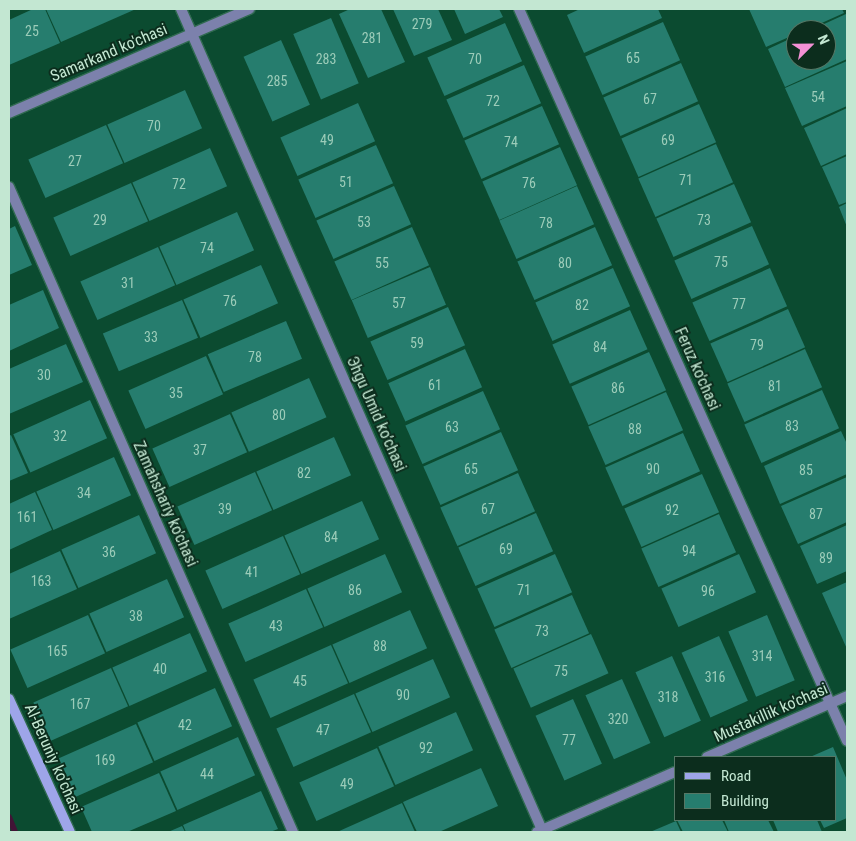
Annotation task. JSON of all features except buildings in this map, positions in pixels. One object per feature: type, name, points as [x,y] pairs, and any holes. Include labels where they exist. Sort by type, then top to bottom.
[{"type":"main road","name":"Al-Beruniy ko’chasi","points":[[9,699],[70,832]]},
{"type":"street","name":"Эhgu Umid ko’chasi","points":[[180,9],[540,831]]},
{"type":"street","name":"Samarkand ko'chasi","points":[[9,113],[249,9]]},
{"type":"street","name":"Feruz ko'chasi","points":[[519,9],[847,741]]},
{"type":"street","name":"Zamahshariy ko'chasi","points":[[9,187],[293,832]]},
{"type":"street","name":"Mustakillik ko'chasi","points":[[709,756],[847,696]]},
{"type":"street","points":[[540,831],[674,772]]},
{"type":"waterway","points":[[9,817],[15,832]]}]
